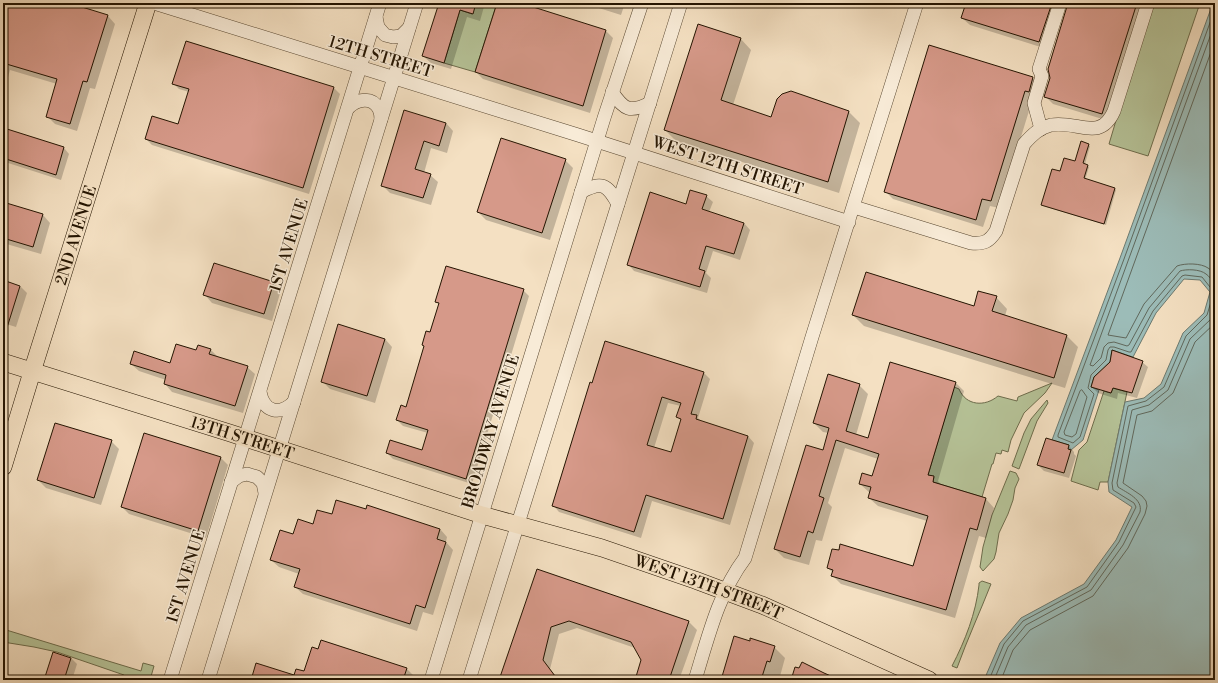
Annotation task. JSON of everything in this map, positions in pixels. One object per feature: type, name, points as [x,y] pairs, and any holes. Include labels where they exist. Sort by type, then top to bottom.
[{"type":"main road","name":"2ND AVENUE","points":[[3,467],[148,3]]},
{"type":"main road","name":"13TH STREET","points":[[3,362],[279,448],[482,515]]},
{"type":"main road","name":"WEST 13TH STREET","points":[[482,515],[602,548],[695,580],[762,605],[929,680]]},
{"type":"street","name":"12TH STREET","points":[[154,3],[597,141]]},
{"type":"street","name":"1ST AVENUE","points":[[170,680],[380,3]]},
{"type":"street","points":[[208,680],[417,3]]},
{"type":"street","name":"BROADWAY AVENUE","points":[[431,680],[612,92],[642,3]]},
{"type":"street","points":[[469,680],[681,3]]},
{"type":"street","points":[[695,680],[714,617],[735,571],[745,558],[810,344],[917,3]]},
{"type":"street","points":[[1041,129],[1034,103],[1042,76],[1039,69],[1060,3]]},
{"type":"street","points":[[854,207],[972,243],[980,244],[986,242],[996,231],[1024,144],[1033,134],[1052,125],[1093,128],[1106,124],[1111,118],[1148,3]]},
{"type":"street","points":[[376,17],[378,27],[385,34],[393,37],[401,36],[409,28]]},
{"type":"street","points":[[612,92],[620,103],[628,108],[638,109],[650,103]]},
{"type":"street","points":[[348,108],[354,102],[364,100],[373,103],[379,109],[381,119]]},
{"type":"street","name":"WEST 12TH STREET","points":[[597,141],[849,222]]},
{"type":"street","points":[[581,192],[593,186],[603,186],[612,192],[618,204]]},
{"type":"street","points":[[260,392],[262,401],[268,408],[277,410],[287,408],[294,402]]},
{"type":"street","points":[[231,482],[239,476],[247,474],[257,477],[263,483],[265,493]]},
{"type":"green space","points":[[476,3],[497,3],[475,72],[444,63],[460,10],[472,14]]},
{"type":"green space","points":[[1151,3],[1200,3],[1148,156],[1109,144]]},
{"type":"green space","points":[[1052,383],[1045,393],[1024,413],[1011,440],[1008,452],[1002,450],[1001,454],[996,453],[982,497],[933,482],[934,477],[928,475],[954,387],[959,389],[962,395],[971,402],[982,403],[993,400],[998,396],[1017,401],[1018,397]]},
{"type":"green space","points":[[1113,388],[1127,392],[1108,482],[1100,482],[1098,490],[1071,481],[1079,450],[1087,442],[1104,391],[1111,393]]},
{"type":"green space","points":[[1047,400],[1048,403],[1037,421],[1019,469],[1012,466],[1024,433],[1031,419]]},
{"type":"green space","points":[[1010,471],[1016,473],[1019,479],[1008,514],[999,533],[994,559],[983,571],[980,567],[983,547],[992,515]]},
{"type":"green space","points":[[982,581],[991,584],[957,668],[952,666],[969,627],[978,595],[979,583]]},
{"type":"green space","points":[[3,629],[141,671],[143,663],[154,666],[150,680],[129,680],[124,675],[57,652],[3,642]]},
{"type":"water","points":[[1213,3],[1215,3],[1215,680],[984,680],[1000,643],[1021,618],[1084,584],[1116,540],[1132,507],[1109,492],[1108,482],[1125,402],[1144,398],[1161,384],[1183,333],[1204,313],[1210,292],[1200,280],[1184,279],[1156,313],[1133,357],[1112,350],[1110,362],[1094,377],[1091,387],[1099,390],[1083,440],[1071,450],[1068,449],[1069,445],[1052,440]]},
{"type":"building","points":[[3,3],[69,3],[108,15],[87,82],[83,81],[70,124],[46,117],[57,79],[3,63]]},
{"type":"building","points":[[439,3],[476,3],[473,14],[460,10],[444,63],[422,56]]},
{"type":"building","points":[[497,3],[527,3],[527,5],[606,30],[583,106],[475,72]]},
{"type":"building","points":[[966,3],[1052,3],[1039,42],[961,18]]},
{"type":"building","points":[[1068,3],[1137,3],[1102,114],[1044,97],[1050,78],[1048,69]]},
{"type":"building","points":[[698,24],[741,38],[721,100],[771,117],[777,99],[782,94],[791,91],[849,111],[828,182],[664,130]]},
{"type":"building","points":[[186,41],[334,87],[303,188],[145,139],[152,116],[178,124],[189,89],[172,84]]},
{"type":"building","points":[[929,45],[1033,77],[1029,92],[1025,91],[991,201],[982,199],[976,220],[884,192]]},
{"type":"building","points":[[404,110],[446,123],[439,146],[424,141],[415,169],[431,174],[423,198],[381,186]]},
{"type":"building","points":[[7,129],[64,147],[56,175],[3,158],[3,141]]},
{"type":"building","points":[[501,138],[566,159],[542,233],[477,212]]},
{"type":"building","points":[[1081,141],[1089,144],[1083,163],[1088,165],[1084,178],[1115,188],[1104,224],[1041,205],[1052,169],[1060,171],[1064,158],[1075,161]]},
{"type":"building","points":[[690,190],[707,195],[702,209],[744,223],[734,254],[706,246],[699,269],[705,271],[700,287],[627,265],[650,192],[686,204]]},
{"type":"building","points":[[3,202],[43,214],[33,247],[3,238]]},
{"type":"building","points":[[214,263],[274,282],[264,314],[203,295]]},
{"type":"building","points":[[446,266],[524,289],[466,479],[386,453],[390,440],[422,450],[428,430],[396,420],[401,405],[406,407],[424,346],[422,345],[426,331],[430,332],[439,303],[435,302]]},
{"type":"building","points":[[866,272],[974,306],[978,291],[997,296],[992,311],[1067,335],[1054,378],[852,315]]},
{"type":"building","points":[[3,280],[20,286],[5,334],[3,333]]},
{"type":"building","points":[[338,324],[385,339],[367,396],[321,382]]},
{"type":"building","points":[[605,341],[704,372],[691,414],[697,415],[696,419],[748,436],[723,519],[646,495],[634,532],[552,506],[590,382],[592,383]],"holes":[[[662,397],[681,403],[676,417],[681,419],[671,452],[647,445]]]},
{"type":"building","points":[[176,344],[196,350],[198,345],[211,349],[209,354],[248,366],[235,406],[164,384],[166,375],[130,364],[134,351],[170,363]]},
{"type":"building","points":[[1112,350],[1143,361],[1132,393],[1113,388],[1111,393],[1091,387],[1094,377],[1110,362]]},
{"type":"building","points":[[890,362],[956,382],[928,475],[934,476],[933,482],[986,498],[977,530],[970,528],[946,610],[831,576],[833,570],[827,568],[832,549],[839,550],[840,544],[913,566],[928,516],[868,498],[871,487],[859,484],[862,473],[872,476],[879,454],[836,440],[819,496],[824,498],[813,533],[808,531],[800,557],[774,549],[806,445],[823,450],[829,428],[813,423],[828,374],[860,384],[846,431],[868,438]]},
{"type":"building","points":[[55,423],[112,440],[94,498],[37,480]]},
{"type":"building","points":[[144,433],[221,457],[198,531],[121,507]]},
{"type":"building","points":[[1046,438],[1069,445],[1068,449],[1071,450],[1064,473],[1037,465]]},
{"type":"building","points":[[336,500],[366,509],[367,505],[440,529],[437,539],[446,542],[425,608],[416,605],[410,624],[294,587],[300,569],[270,560],[280,530],[293,534],[298,519],[313,524],[317,510],[332,514]]},
{"type":"building","points":[[537,569],[689,621],[669,680],[635,680],[641,660],[631,642],[569,621],[551,627],[543,660],[558,680],[499,680]]},
{"type":"building","points":[[734,636],[750,641],[750,638],[775,646],[770,662],[767,661],[761,680],[721,680]]},
{"type":"building","points":[[321,640],[407,668],[403,680],[251,680],[256,663],[294,675],[296,669],[304,671],[312,647],[318,649]]},
{"type":"building","points":[[53,652],[71,658],[64,680],[44,680]]},
{"type":"building","points":[[802,662],[840,680],[791,680],[795,667],[799,668]]}]
